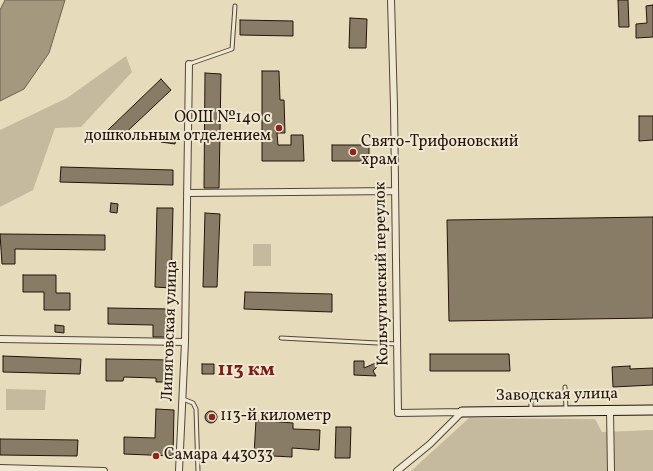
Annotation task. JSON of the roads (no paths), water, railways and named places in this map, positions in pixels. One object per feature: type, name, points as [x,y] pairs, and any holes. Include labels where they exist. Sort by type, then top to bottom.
[{"type":"street","name":"Кольчугинский переулок","points":[[391,0],[398,413],[462,412]]},
{"type":"street","name":"Липяговская улица","points":[[179,471],[185,342],[189,64]]},
{"type":"street","points":[[187,193],[395,191]]},
{"type":"street","points":[[0,339],[185,342]]},
{"type":"street","name":"Заводская улица","points":[[462,412],[653,410]]},
{"type":"street","points":[[610,411],[611,471]]},
{"type":"street","points":[[397,471],[430,444],[462,412]]},
{"type":"street","points":[[0,468],[104,471]]},
{"type":"lane","points":[[189,64],[232,49],[235,6]]},
{"type":"lane","points":[[281,338],[397,344]]},
{"type":"lane","points":[[565,387],[566,411]]},
{"type":"lane","points":[[531,393],[531,411]]},
{"type":"lane","points":[[182,398],[194,403],[196,409],[198,471]]},
{"type":"place","name":"ООШ №140 с дошкольным отделением","points":[[279,128]]},
{"type":"place","name":"Свято-Трифоновский храм","points":[[353,152]]},
{"type":"place","name":"113-й километр","points":[[212,417]]},
{"type":"place","name":"Самара 443033","points":[[156,456]]},
{"type":"district","name":"113 км","points":[[246,371]]}]
